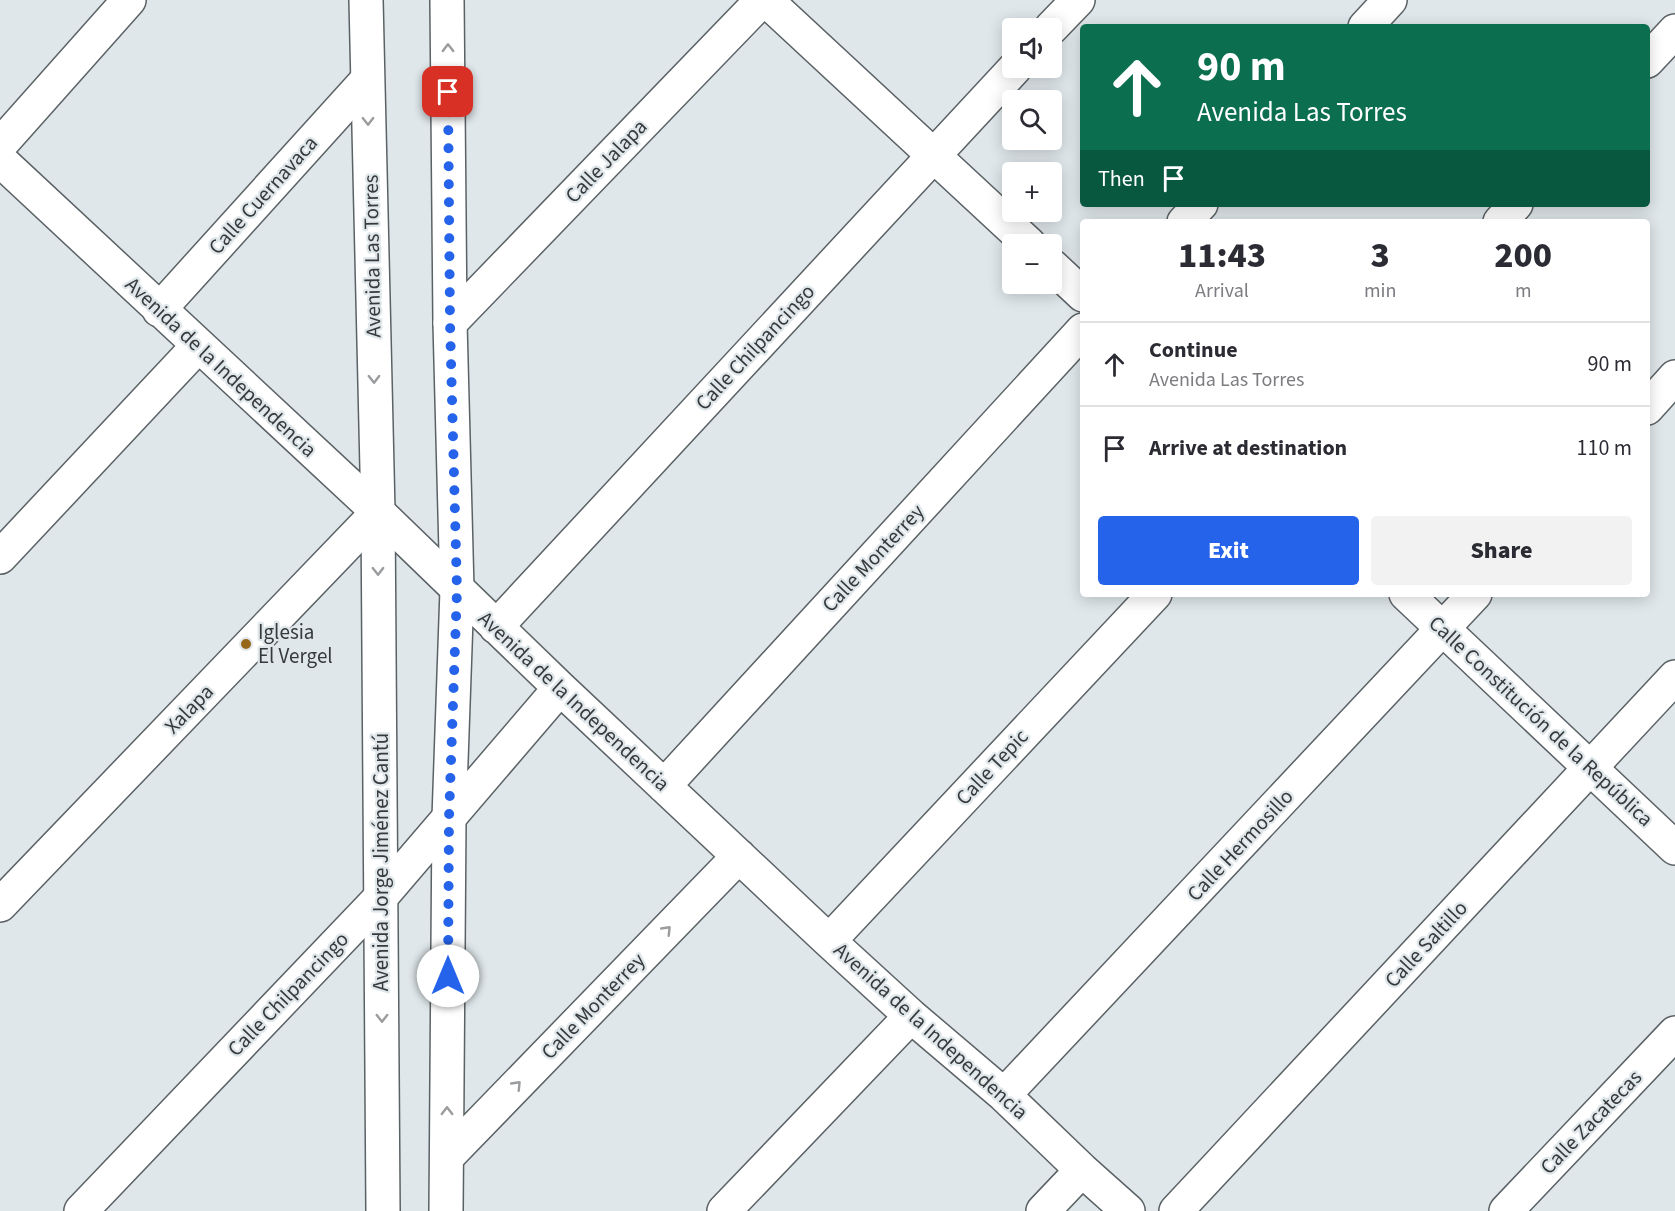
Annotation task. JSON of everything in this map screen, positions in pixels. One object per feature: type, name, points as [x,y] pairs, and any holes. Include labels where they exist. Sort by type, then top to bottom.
[{"type":"street","points":[[0,145],[129,0]]},
{"type":"street","name":"Avenida Las Torres","points":[[366,0],[378,512]]},
{"type":"street","points":[[446,1211],[449,818],[457,590],[450,322],[447,0]]},
{"type":"street","points":[[764,0],[1018,234]]},
{"type":"street","name":"Calle Jalapa","points":[[450,322],[764,0]]},
{"type":"street","points":[[1061,18],[1078,0]]},
{"type":"street","points":[[1368,24],[1390,0]]},
{"type":"street","points":[[1650,59],[1675,31]]},
{"type":"street","name":"Calle Chilpancingo","points":[[496,627],[1005,78]]},
{"type":"street","name":"Calle Cuernavaca","points":[[159,310],[367,80]]},
{"type":"street","name":"Avenida de la Independencia","points":[[0,160],[378,512],[560,688],[829,940],[911,1016],[1004,1095],[1128,1211]]},
{"type":"street","points":[[1187,219],[1198,207]]},
{"type":"street","points":[[1503,219],[1513,207]]},
{"type":"street","points":[[1062,275],[1080,292]]},
{"type":"street","name":"Calle Monterrey","points":[[664,786],[1080,333]]},
{"type":"street","points":[[0,557],[198,346]]},
{"type":"street","points":[[1650,405],[1675,377]]},
{"type":"street","name":"Avenida Jorge Jiménez Cantú","points":[[378,512],[383,1211]]},
{"type":"street","name":"Xalapa","points":[[0,905],[378,512]]},
{"type":"street","name":"Calle Tepic","points":[[829,940],[1152,597]]},
{"type":"street","name":"Calle Constitución de la República","points":[[1409,597],[1675,848]]},
{"type":"street","name":"Calle Hermosillo","points":[[1004,1095],[1473,597]]},
{"type":"street","name":"Calle Saltillo","points":[[1176,1211],[1675,677]]},
{"type":"street","name":"Calle Chilpancingo","points":[[81,1211],[381,897],[560,688]]},
{"type":"street","name":"Calle Monterrey","points":[[447,1157],[739,856]]},
{"type":"street","points":[[724,1211],[911,1016]]},
{"type":"street","name":"Calle Zacatecas","points":[[1506,1211],[1675,1033]]},
{"type":"street","points":[[1043,1211],[1082,1170]]},
{"type":"place","name":"Iglesia El Vergel","points":[[246,644]]},
{"type":"route","points":[[448,92],[450,322],[457,590],[449,818],[448,976]]}]
